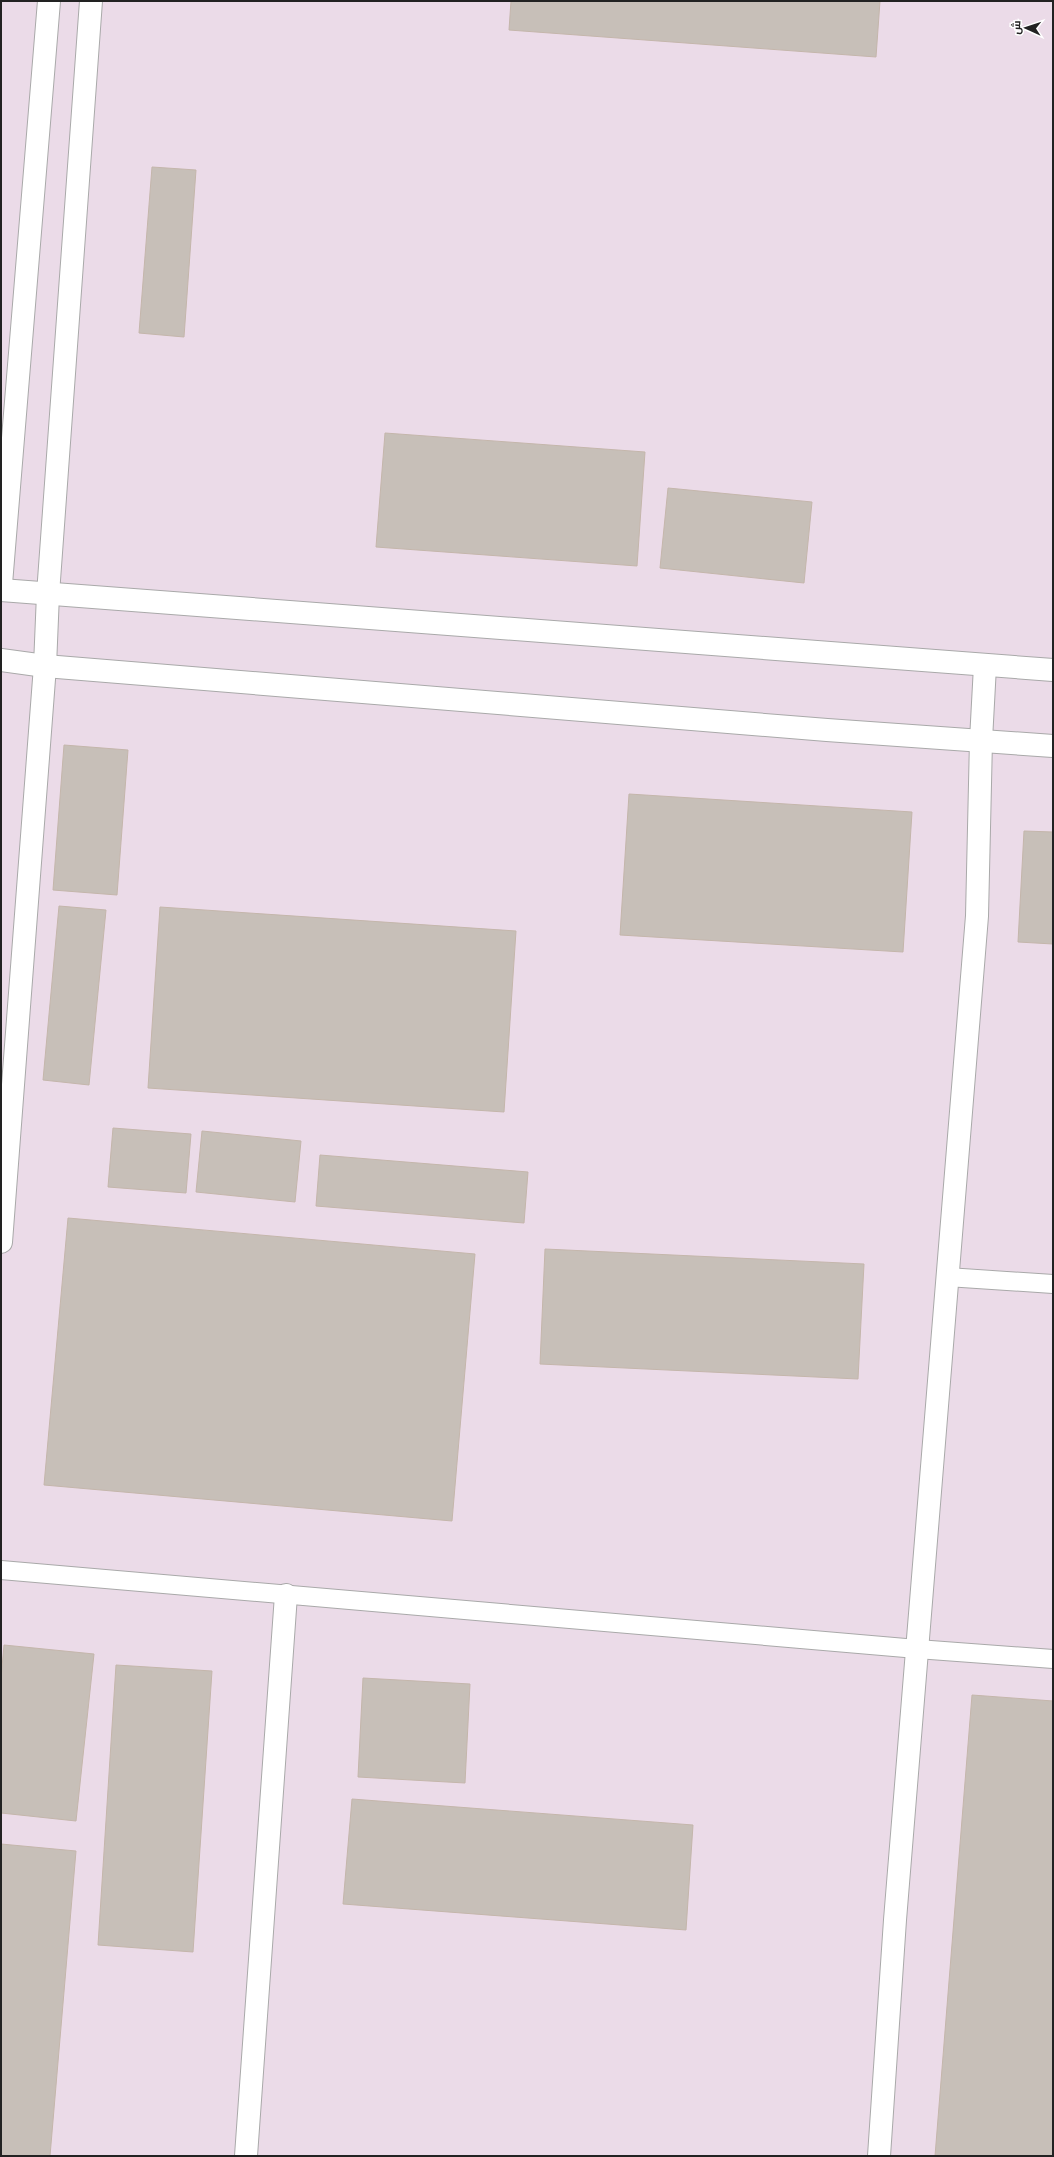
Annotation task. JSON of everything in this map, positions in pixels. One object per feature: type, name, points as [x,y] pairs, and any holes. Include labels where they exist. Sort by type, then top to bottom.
[{"type":"street","points":[[1,584],[49,1]]},
{"type":"street","points":[[1,1242],[45,666],[48,594],[91,1]]},
{"type":"street","points":[[1,590],[1053,670]]},
{"type":"street","points":[[1,660],[45,666],[827,730],[1053,746]]},
{"type":"street","points":[[879,2156],[895,1920],[977,916],[981,740],[985,666]]},
{"type":"street","points":[[246,2156],[286,1595]]},
{"type":"lane","points":[[947,1277],[1053,1284]]},
{"type":"lane","points":[[1,1570],[917,1649],[1053,1659]]},
{"type":"shaded area","points":[[1,1],[1053,1],[1053,2156],[1,2156]]},
{"type":"building","points":[[511,1],[880,1],[876,57],[509,30]]},
{"type":"building","points":[[152,167],[196,170],[184,337],[139,333]]},
{"type":"building","points":[[385,433],[645,452],[637,566],[376,547]]},
{"type":"building","points":[[668,488],[812,502],[804,583],[660,568]]},
{"type":"building","points":[[64,745],[128,750],[117,895],[53,890]]},
{"type":"building","points":[[629,794],[912,812],[903,952],[620,935]]},
{"type":"building","points":[[1024,831],[1053,832],[1053,944],[1018,942]]},
{"type":"building","points":[[59,906],[106,910],[89,1085],[43,1080]]},
{"type":"building","points":[[160,907],[516,931],[504,1112],[148,1088]]},
{"type":"building","points":[[113,1128],[191,1134],[186,1193],[108,1187]]},
{"type":"building","points":[[202,1131],[301,1141],[295,1202],[196,1192]]},
{"type":"building","points":[[320,1155],[528,1172],[524,1223],[316,1206]]},
{"type":"building","points":[[68,1218],[475,1254],[452,1521],[44,1485]]},
{"type":"building","points":[[545,1249],[864,1264],[858,1379],[540,1364]]},
{"type":"building","points":[[4,1645],[94,1654],[76,1821],[1,1813],[1,1678]]},
{"type":"building","points":[[116,1665],[212,1671],[193,1952],[98,1945]]},
{"type":"building","points":[[363,1678],[470,1684],[465,1783],[358,1777]]},
{"type":"building","points":[[972,1695],[1053,1701],[1053,2156],[935,2156]]},
{"type":"building","points":[[352,1799],[693,1825],[686,1930],[343,1904]]},
{"type":"building","points":[[1,1844],[76,1851],[50,2156],[1,2156]]}]
